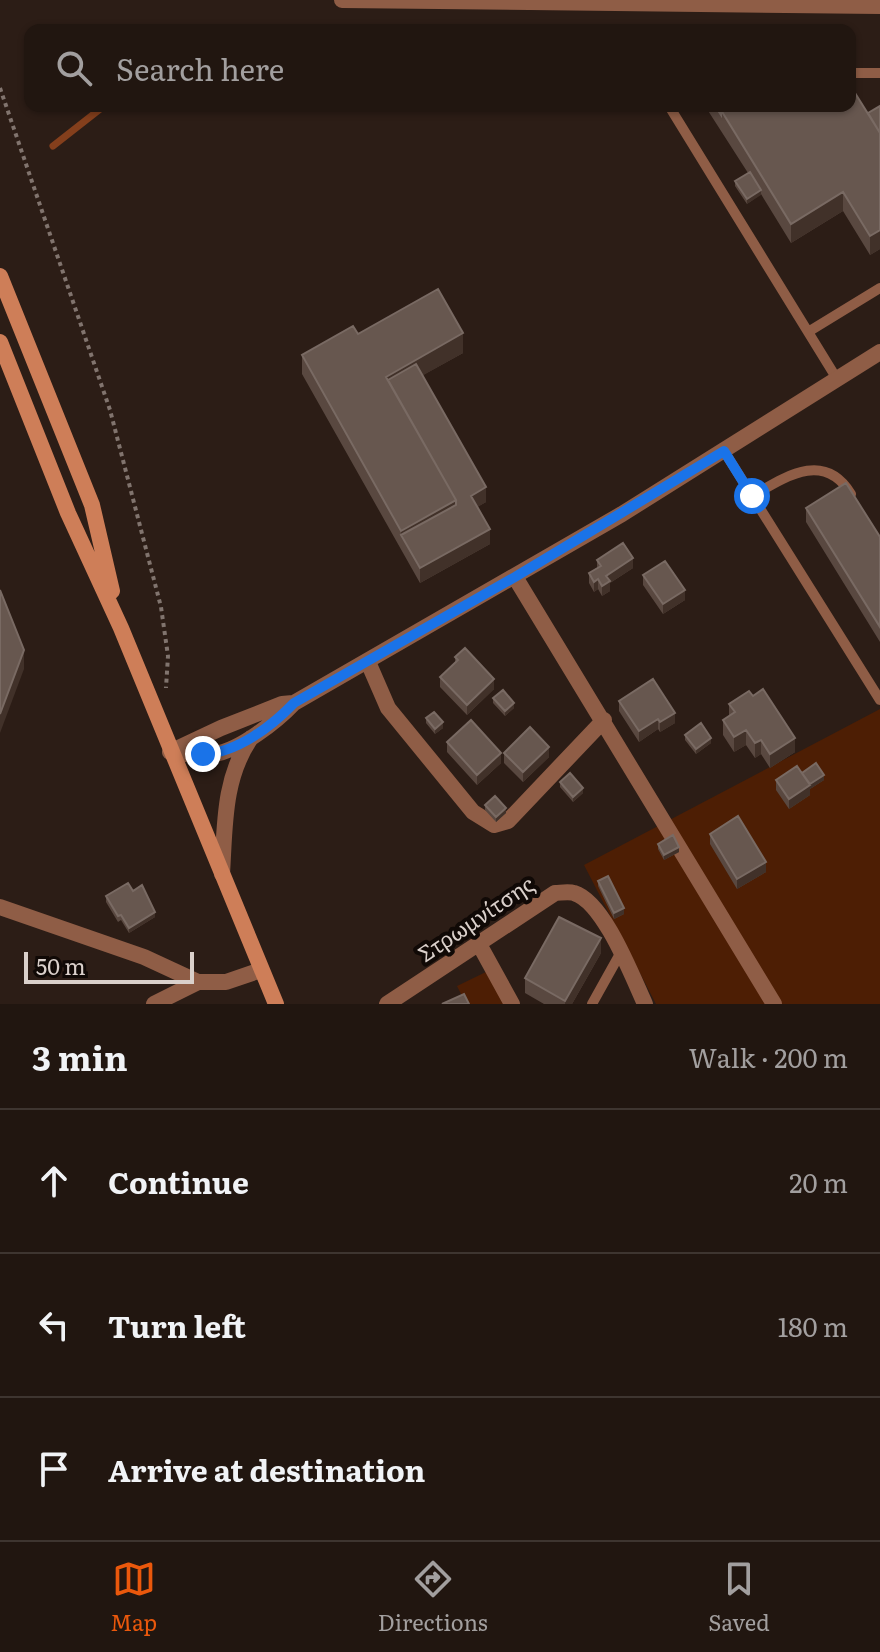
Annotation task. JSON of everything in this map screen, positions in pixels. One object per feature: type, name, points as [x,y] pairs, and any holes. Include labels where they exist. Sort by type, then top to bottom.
[{"type":"main road","points":[[0,276],[92,505],[121,628]]},
{"type":"main road","points":[[0,342],[68,513],[121,628],[276,1004]]},
{"type":"street","points":[[342,0],[880,6]]},
{"type":"street","points":[[170,752],[213,754],[253,736],[294,703],[515,577],[724,451],[880,352]]},
{"type":"street","points":[[515,577],[774,1004]]},
{"type":"street","points":[[368,662],[388,708],[473,812],[494,825],[508,821],[604,720]]},
{"type":"street","points":[[170,752],[221,728],[282,704],[294,703]]},
{"type":"street","points":[[222,875],[230,784],[239,757],[253,736]]},
{"type":"street","name":"Στρωμνίτσης","points":[[387,1004],[555,893],[573,892],[592,905],[621,952]]},
{"type":"street","points":[[0,907],[144,957],[198,982],[226,982],[261,970]]},
{"type":"street","points":[[479,944],[512,1004]]},
{"type":"street","points":[[621,952],[645,1004]]},
{"type":"street","points":[[154,1004],[198,982]]},
{"type":"lane","points":[[856,73],[880,73]]},
{"type":"lane","points":[[673,112],[837,379]]},
{"type":"lane","points":[[808,332],[880,288]]},
{"type":"lane","points":[[724,451],[880,700]]},
{"type":"lane","points":[[752,496],[789,475],[820,471],[838,478],[859,508]]},
{"type":"lane","points":[[592,1004],[621,952]]},
{"type":"path","points":[[0,88],[110,410],[161,607],[168,680],[164,694],[153,710]]},
{"type":"shaded area","points":[[880,709],[880,1004],[656,1004],[584,865]]},
{"type":"shaded area","points":[[488,971],[504,1004],[466,1004],[457,986]]},
{"type":"building","points":[[856,95],[880,133],[880,230],[870,236],[843,192],[791,224],[722,112],[856,112]]},
{"type":"building","points":[[880,106],[880,133],[868,113]]},
{"type":"building","points":[[750,172],[761,190],[747,199],[735,181]]},
{"type":"building","points":[[438,289],[463,333],[386,377],[456,500],[401,531],[302,355],[353,326],[358,334]]},
{"type":"building","points":[[416,364],[486,487],[471,496],[490,529],[420,568],[401,535],[456,505],[456,500],[388,380]]},
{"type":"building","points":[[846,483],[880,537],[880,627],[806,508]]},
{"type":"building","points":[[623,543],[633,558],[606,576],[610,581],[602,586],[598,579],[594,582],[589,573],[601,566],[597,560]]},
{"type":"building","points":[[665,561],[685,590],[663,604],[643,575]]},
{"type":"building","points":[[0,590],[24,650],[0,714]]},
{"type":"building","points":[[465,648],[494,679],[467,705],[440,677],[458,660],[455,657]]},
{"type":"building","points":[[653,679],[675,713],[639,731],[619,701]]},
{"type":"building","points":[[763,689],[795,738],[770,754],[761,740],[755,743],[746,730],[734,737],[723,720],[735,712],[729,704],[749,691],[753,696]]},
{"type":"building","points":[[503,690],[514,703],[505,711],[493,698]]},
{"type":"building","points":[[434,712],[443,722],[435,729],[426,718]]},
{"type":"building","points":[[471,720],[501,753],[477,775],[447,742]]},
{"type":"building","points":[[701,723],[711,738],[696,749],[685,735]]},
{"type":"building","points":[[530,727],[549,747],[523,772],[504,753]]},
{"type":"building","points":[[816,763],[824,775],[810,784],[802,773]]},
{"type":"building","points":[[797,766],[810,785],[789,799],[776,780]]},
{"type":"building","points":[[570,773],[583,788],[573,797],[560,782]]},
{"type":"building","points":[[495,796],[506,808],[496,817],[485,805]]},
{"type":"building","points":[[738,816],[766,862],[737,879],[710,834]]},
{"type":"building","points":[[673,835],[679,847],[664,855],[658,844]]},
{"type":"building","points":[[608,876],[624,908],[614,913],[598,881]]},
{"type":"building","points":[[128,883],[133,891],[142,885],[155,912],[129,928],[106,896]]},
{"type":"building","points":[[559,917],[601,938],[565,1001],[525,978]]},
{"type":"building","points":[[464,994],[469,1004],[442,1004]]},
{"type":"waterway","points":[[53,146],[96,112]]},
{"type":"route","points":[[203,754],[221,752],[253,736],[294,703],[515,577],[724,451],[752,496]]}]
